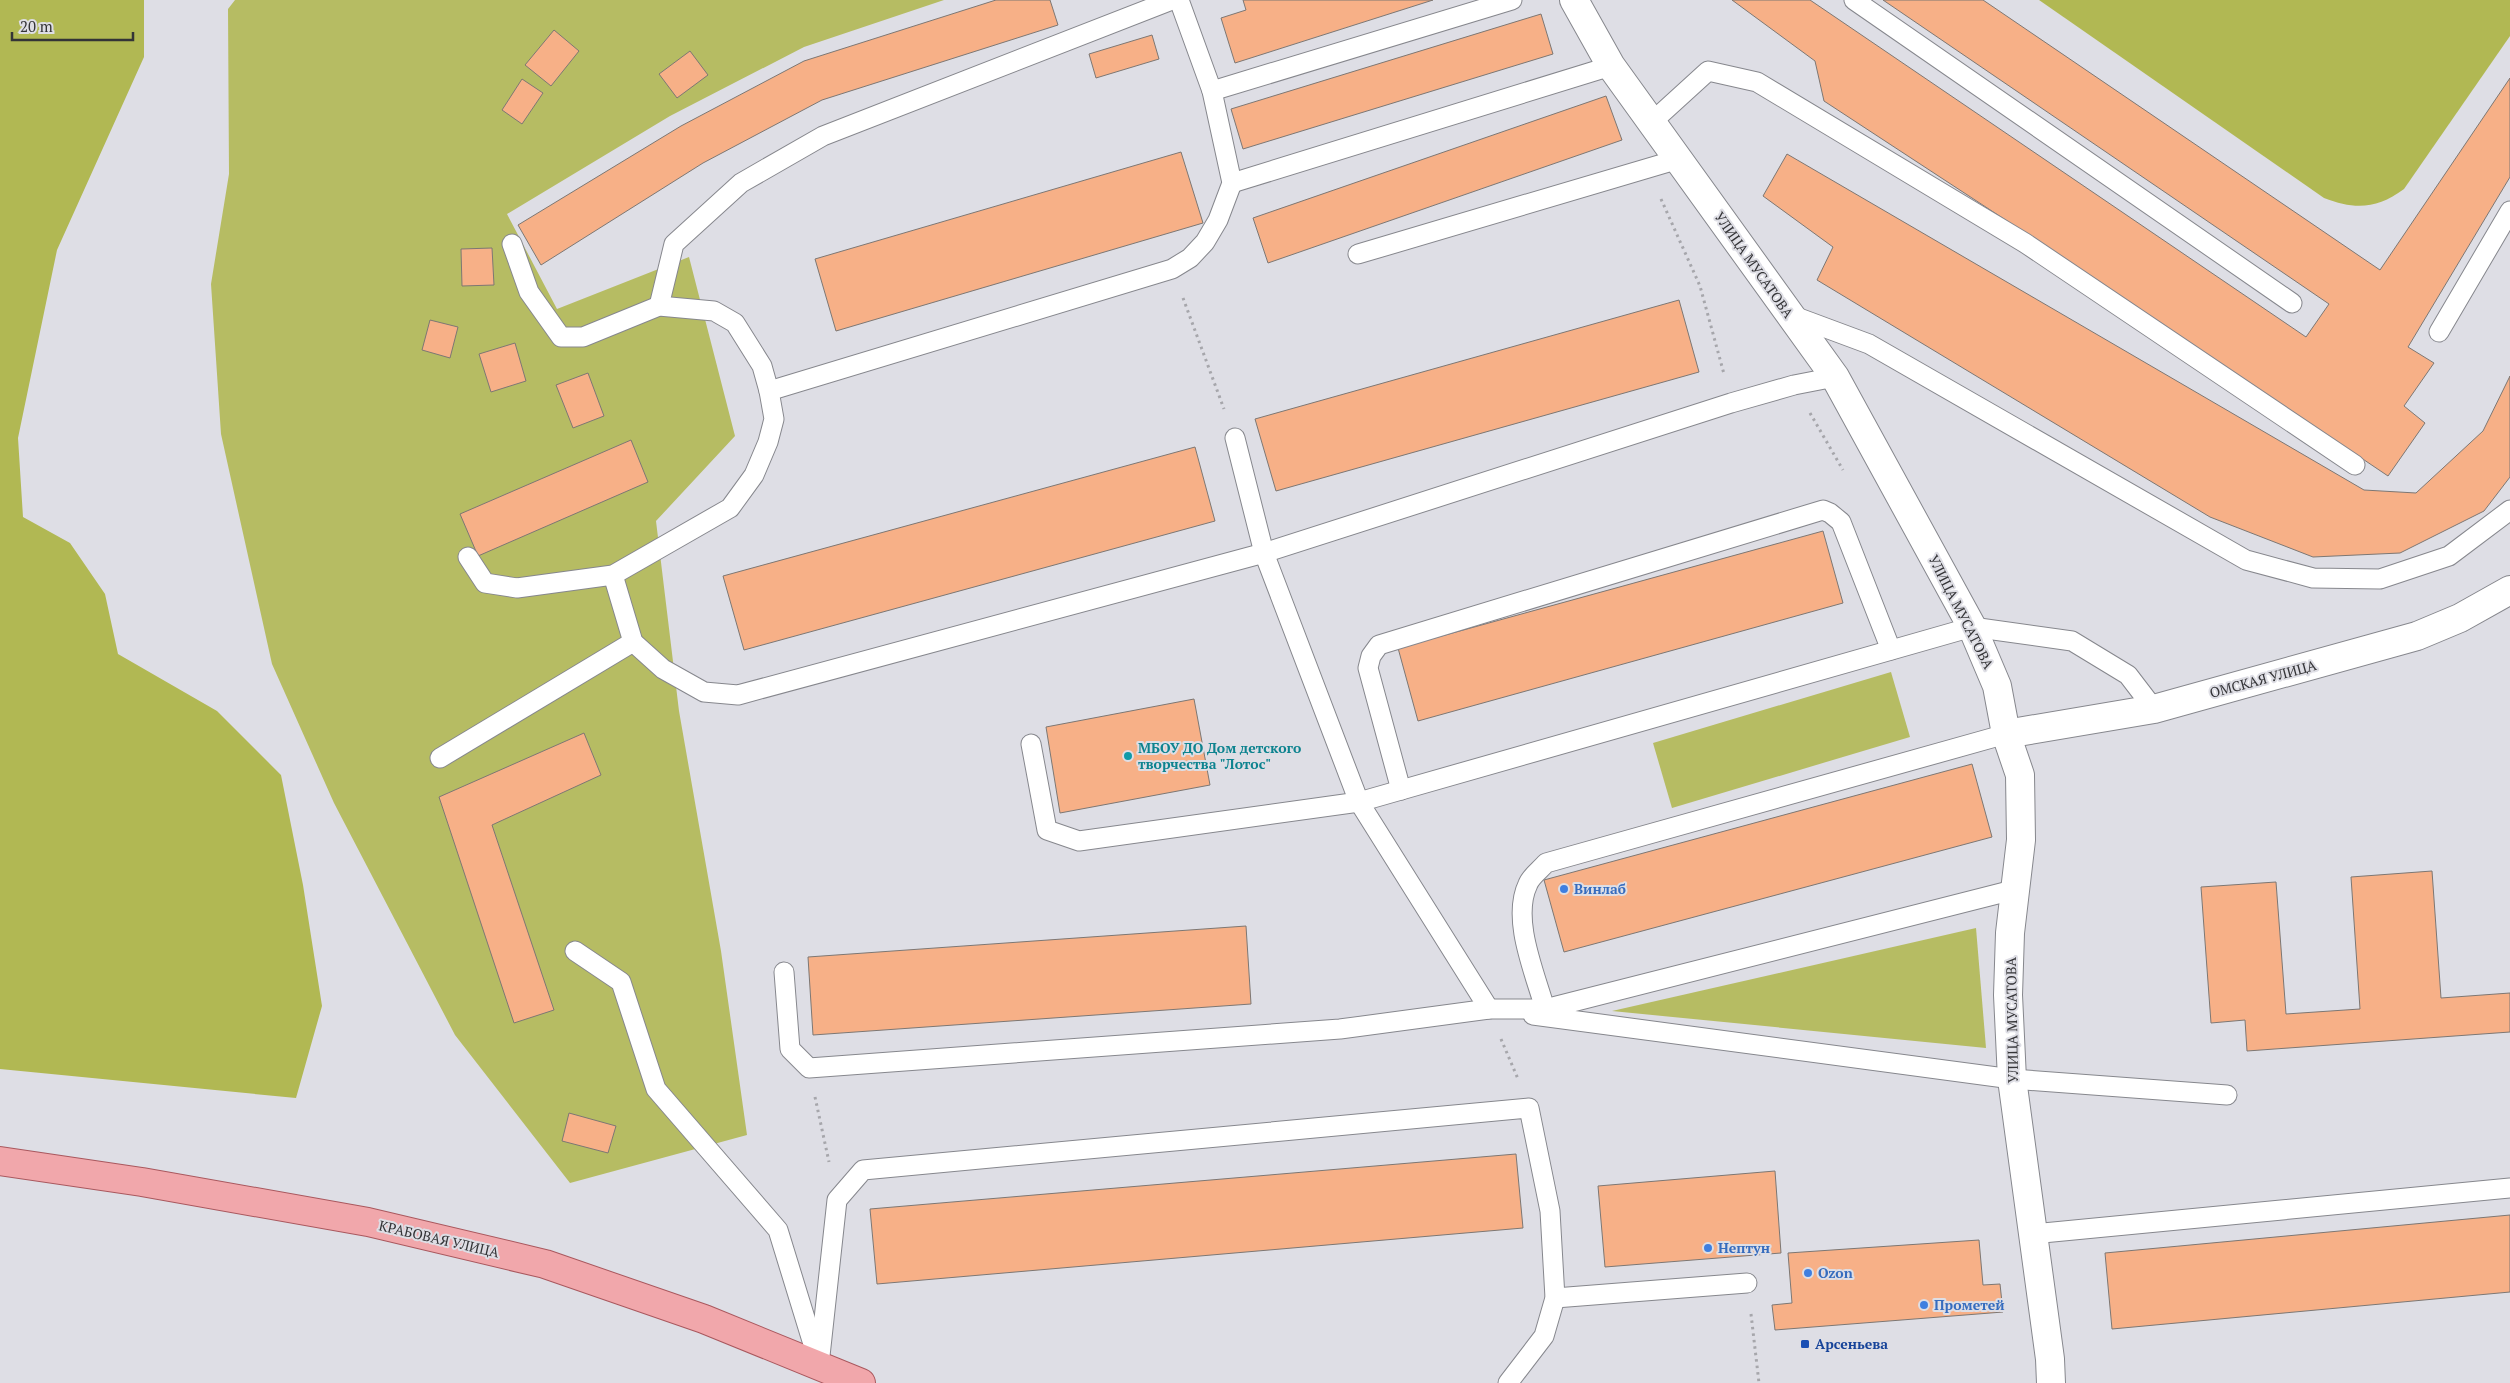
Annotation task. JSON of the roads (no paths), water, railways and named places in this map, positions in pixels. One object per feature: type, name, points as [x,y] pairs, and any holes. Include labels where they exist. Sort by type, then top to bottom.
[{"type":"main road","name":"КРАБОВАЯ УЛИЦА","points":[[0,1161],[142,1182],[368,1222],[545,1264],[704,1319],[861,1383]]},
{"type":"street","name":"УЛИЦА МУСАТОВА","points":[[1574,0],[1611,66],[1835,377],[1972,627],[1997,686],[2006,734],[2020,775],[2022,807],[2017,889],[2010,933],[2008,996],[2012,1079],[2050,1359],[2050,1383]]},
{"type":"street","name":"ОМСКАЯ УЛИЦА","points":[[2006,734],[2154,709],[2416,636],[2460,618],[2510,590]]},
{"type":"lane","points":[[658,306],[674,244],[741,183],[823,136],[1172,0]]},
{"type":"lane","points":[[769,391],[1172,269],[1190,258],[1205,242],[1218,220],[1232,183],[1212,90],[1179,0]]},
{"type":"lane","points":[[1212,90],[1512,0]]},
{"type":"lane","points":[[1854,0],[2292,303]]},
{"type":"lane","points":[[1232,183],[1611,66]]},
{"type":"lane","points":[[1652,122],[1708,71],[1757,82],[2025,243],[2356,465]]},
{"type":"lane","points":[[1358,254],[1679,159]]},
{"type":"lane","points":[[2439,332],[2510,211]]},
{"type":"lane","points":[[468,557],[485,583],[517,588],[613,575],[730,508],[754,475],[768,442],[774,419],[762,366],[735,323],[714,311],[658,306],[583,338],[561,337],[529,292],[512,244]]},
{"type":"lane","points":[[1789,315],[1869,344],[2237,555],[2313,578],[2380,579],[2448,556],[2510,510]]},
{"type":"lane","points":[[613,575],[633,642],[663,669],[704,692],[738,695],[1264,553],[1731,403],[1794,385],[1835,377]]},
{"type":"lane","points":[[1235,438],[1264,553],[1359,802],[1490,1010]]},
{"type":"lane","points":[[1402,790],[1368,668],[1371,656],[1379,645],[1823,510],[1841,522],[1891,650]]},
{"type":"lane","points":[[1031,744],[1047,830],[1079,841],[1359,802],[1972,627],[2072,641],[2128,675],[2154,709]]},
{"type":"lane","points":[[440,758],[633,642]]},
{"type":"lane","points":[[1544,1008],[1523,929],[1521,905],[1528,882],[1546,863],[2006,734]]},
{"type":"lane","points":[[784,972],[790,1049],[809,1068],[1340,1029],[1490,1010],[1544,1008],[2017,889]]},
{"type":"lane","points":[[575,951],[621,982],[656,1090],[778,1230],[819,1365]]},
{"type":"lane","points":[[1490,1010],[2012,1079],[2227,1094]]},
{"type":"lane","points":[[819,1365],[837,1200],[863,1170],[1529,1108],[1550,1211],[1555,1298],[1544,1336],[1508,1383]]},
{"type":"lane","points":[[2032,1234],[2510,1188]]},
{"type":"lane","points":[[1555,1298],[1747,1283]]},
{"type":"place","name":"МБОУ ДО Дом детского творчества \"Лотос\"","points":[[1128,756]]},
{"type":"place","name":"Винлаб","points":[[1564,889]]},
{"type":"place","name":"Нептун","points":[[1708,1248]]},
{"type":"place","name":"Ozon","points":[[1808,1273]]},
{"type":"place","name":"Прометей","points":[[1924,1305]]},
{"type":"place","name":"Арсеньева","points":[[1805,1344]]}]
